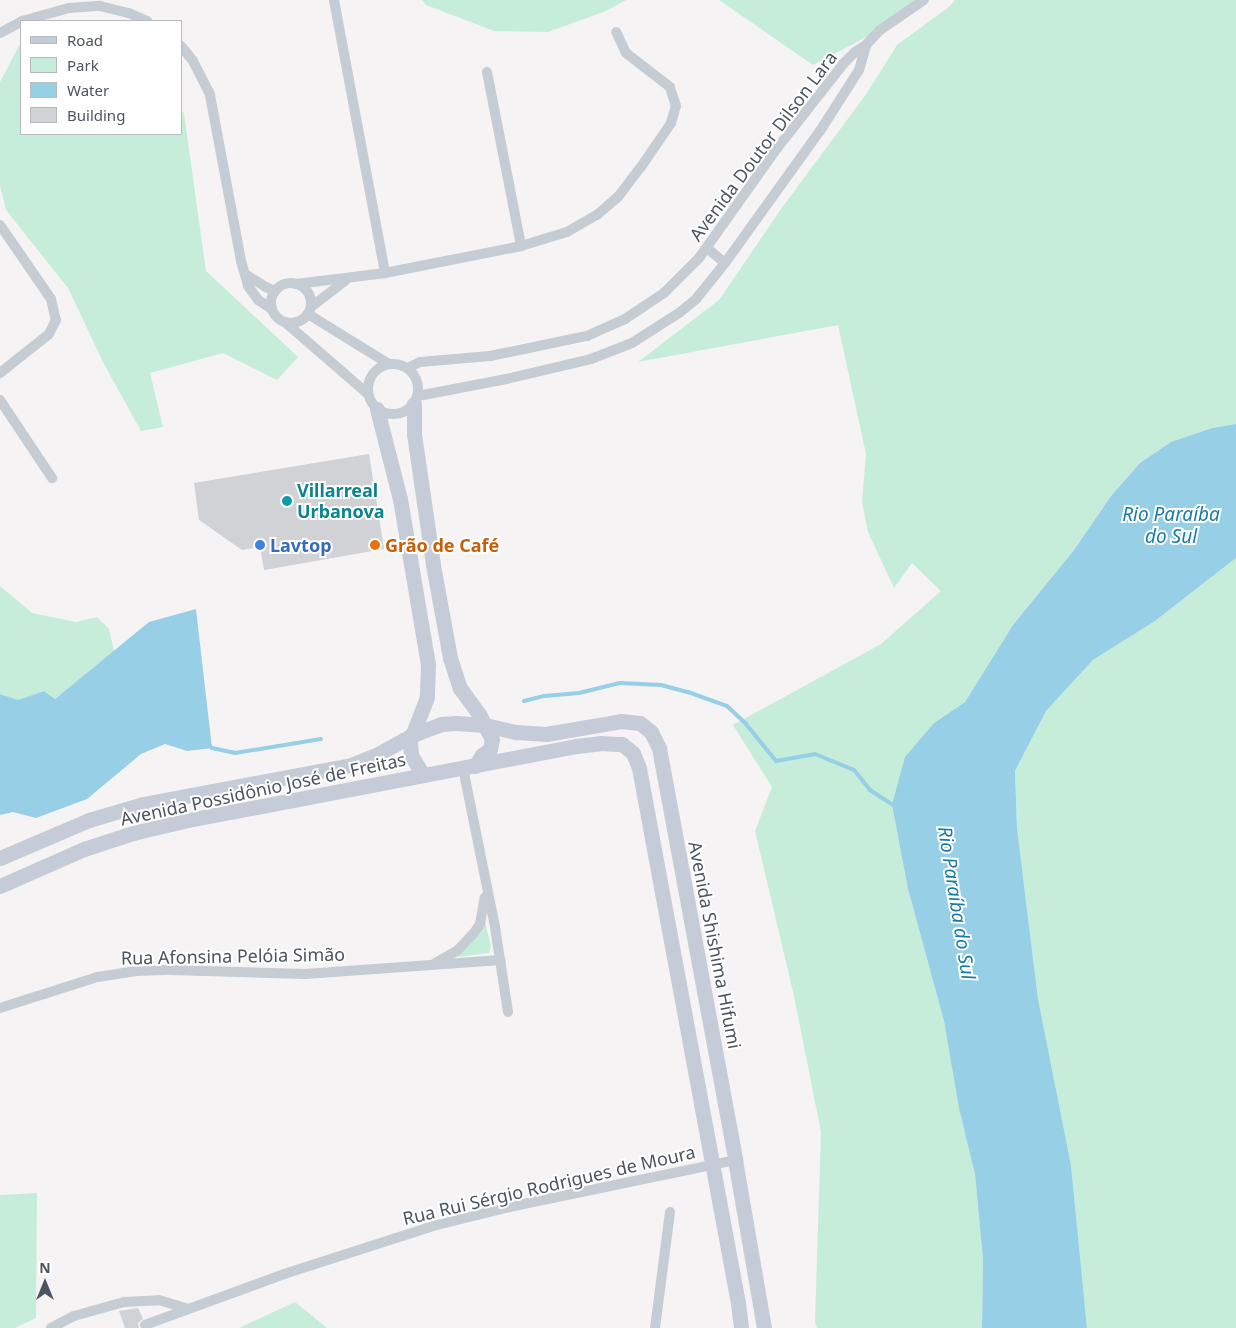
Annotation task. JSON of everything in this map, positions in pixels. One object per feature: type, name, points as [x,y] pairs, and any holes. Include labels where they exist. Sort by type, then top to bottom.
[{"type":"street","points":[[334,0],[385,274]]},
{"type":"street","points":[[866,46],[880,30],[924,0]]},
{"type":"street","points":[[26,20],[69,8],[100,6],[129,13],[145,20]]},
{"type":"street","points":[[0,33],[20,22]]},
{"type":"street","points":[[272,309],[271,298],[282,285],[347,280],[385,274],[521,246],[567,232],[597,215],[618,196],[674,118],[675,101],[670,87],[626,53],[616,32]]},
{"type":"street","name":"Avenida Doutor Dilson Lara","points":[[408,368],[420,362],[465,360],[532,348],[601,330],[625,319],[664,293],[707,248],[775,151],[832,76],[855,52],[866,46]]},
{"type":"street","name":"Avenida Doutor Dilson Lara","points":[[416,400],[570,364],[632,344],[696,299],[725,263],[842,100],[859,70],[866,46]]},
{"type":"street","points":[[182,47],[193,61],[210,95],[248,286],[254,296],[272,309],[279,320],[286,323],[368,394],[377,409],[400,499],[428,664],[427,697],[405,739],[411,755],[423,775]]},
{"type":"street","points":[[487,72],[521,246]]},
{"type":"street","points":[[0,225],[51,299],[56,320],[53,330],[43,340],[0,373]]},
{"type":"street","points":[[707,248],[725,263]]},
{"type":"street","points":[[245,274],[266,288],[276,291]]},
{"type":"street","points":[[286,323],[298,322],[347,280]]},
{"type":"street","points":[[296,284],[307,291],[310,311],[389,364],[408,368],[417,380],[414,434],[433,564],[450,658],[460,688],[489,725],[492,735],[492,743],[469,767]]},
{"type":"street","points":[[368,394],[370,378],[382,366],[389,364]]},
{"type":"street","points":[[0,400],[52,478]]},
{"type":"street","points":[[377,409],[383,413],[397,414],[409,409],[416,400]]},
{"type":"street","name":"Avenida Shishima Hifumi","points":[[405,739],[440,724],[489,725],[516,732],[546,734],[628,720],[640,723],[654,736],[661,762],[735,1160],[764,1328]]},
{"type":"street","name":"Avenida Possidônio José de Freitas","points":[[0,858],[42,838],[115,812],[152,802],[352,765],[368,759],[405,739]]},
{"type":"street","points":[[469,767],[600,743],[622,744],[635,756],[713,1164],[741,1328]]},
{"type":"street","points":[[469,767],[486,891],[508,1012]]},
{"type":"street","name":"Avenida Possidônio José de Freitas","points":[[0,886],[84,849],[133,833],[183,821],[469,767]]},
{"type":"street","points":[[434,964],[458,950],[474,933],[480,924],[486,891]]},
{"type":"street","name":"Rua Afonsina Pelóia Simão","points":[[0,1008],[98,977],[135,971],[172,970],[305,974],[500,960]]},
{"type":"street","name":"Rua Rui Sérgio Rodrigues de Moura","points":[[145,1325],[284,1274],[437,1225],[735,1160]]},
{"type":"street","points":[[655,1328],[670,1212]]},
{"type":"street","points":[[51,1328],[74,1316],[124,1302],[159,1300],[188,1309]]},
{"type":"green space","points":[[422,0],[626,0],[606,11],[548,32],[494,31],[426,5]]},
{"type":"green space","points":[[719,0],[923,0],[880,30],[813,65]]},
{"type":"green space","points":[[955,0],[1236,0],[1236,424],[1212,428],[1171,442],[1140,463],[1111,496],[1074,550],[1013,625],[965,702],[934,723],[892,805],[908,889],[944,1021],[975,1174],[983,1260],[982,1328],[817,1328],[815,1322],[821,1132],[794,996],[755,831],[772,787],[733,725],[881,644],[941,591],[912,563],[894,588],[868,532],[862,502],[866,454],[838,325],[638,362],[719,300],[781,209],[867,93],[897,45],[950,6]]},
{"type":"green space","points":[[20,44],[20,135],[182,135],[182,111],[206,271],[298,357],[277,380],[223,353],[150,373],[163,427],[141,431],[104,364],[68,288],[6,210],[0,186],[0,82]]},
{"type":"green space","points":[[1236,558],[1236,1328],[1087,1328],[1071,1165],[1038,999],[1017,828],[1015,771],[1046,711],[1093,660],[1155,621]]},
{"type":"green space","points":[[0,586],[32,613],[76,622],[97,617],[109,629],[114,651],[55,699],[44,691],[18,700],[0,694]]},
{"type":"green space","points":[[485,922],[491,946],[489,953],[458,957],[480,934]]},
{"type":"green space","points":[[37,1193],[36,1318],[15,1328],[0,1328],[0,1195]]},
{"type":"green space","points":[[295,1302],[327,1328],[239,1328]]},
{"type":"water","name":"Rio Paraíba do Sul","points":[[1236,424],[1236,558],[1155,621],[1093,660],[1046,711],[1015,771],[1017,828],[1038,999],[1071,1165],[1087,1328],[982,1328],[983,1260],[975,1174],[959,1108],[944,1021],[908,889],[892,805],[905,757],[934,723],[965,702],[1013,625],[1074,550],[1111,496],[1140,463],[1171,442],[1212,428]]},
{"type":"water","points":[[196,609],[212,748],[187,751],[165,744],[141,754],[87,799],[36,818],[13,812],[0,815],[0,694],[18,700],[44,691],[55,699],[149,622]]},
{"type":"building","name":"Villarreal Urbanova","points":[[369,454],[384,549],[264,570],[260,547],[242,550],[199,520],[194,483]]},
{"type":"building","points":[[138,1308],[143,1319],[138,1323],[139,1328],[125,1328],[119,1311]]},
{"type":"waterway","points":[[524,701],[544,696],[579,693],[620,683],[661,685],[688,692],[727,706],[746,724],[776,761],[815,754],[854,770],[870,790],[895,806]]},
{"type":"waterway","points":[[209,745],[212,748],[235,753],[321,739]]},
{"type":"place","name":"Villarreal Urbanova","points":[[287,501]]},
{"type":"place","name":"Lavtop","points":[[260,545]]},
{"type":"place","name":"Grão de Café","points":[[375,545]]}]
